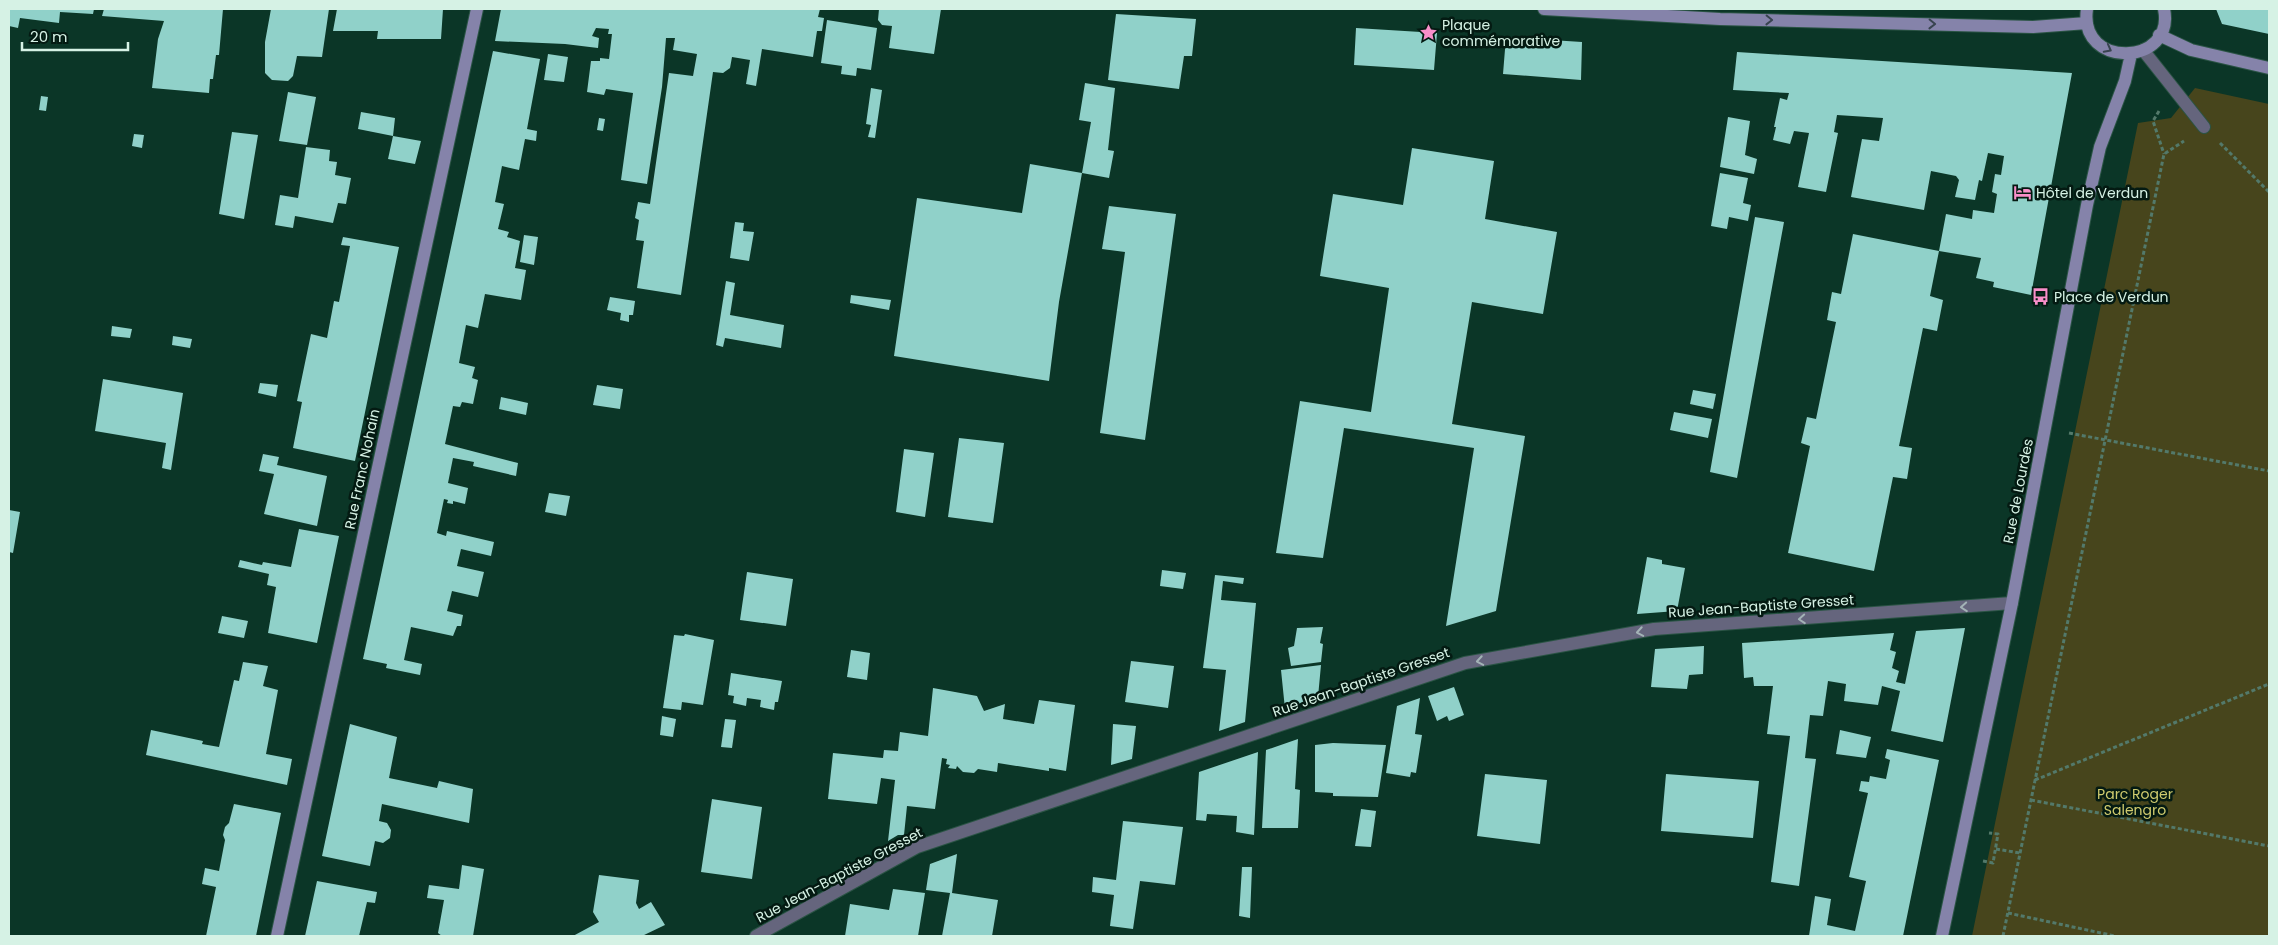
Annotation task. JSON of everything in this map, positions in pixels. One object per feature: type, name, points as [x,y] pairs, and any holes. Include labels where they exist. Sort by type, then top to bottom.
[{"type":"street","name":"Rue Franc Nohain","points":[[277,936],[477,9]]},
{"type":"street","points":[[1544,9],[1720,19],[2033,27],[2087,23]]},
{"type":"street","points":[[2087,9],[2087,23],[2091,34],[2108,50],[2119,54],[2137,52],[2159,36],[2164,25],[2164,9]]},
{"type":"street","points":[[2159,36],[2191,50],[2269,68]]},
{"type":"street","points":[[2137,52],[2204,127]]},
{"type":"street","name":"Rue de Lourdes","points":[[1942,936],[2012,602],[2098,156],[2137,52]]},
{"type":"street","name":"Rue Jean-Baptiste Gresset","points":[[756,936],[917,847],[1465,663],[1654,629],[2012,602]]},
{"type":"path","points":[[2003,936],[2164,154],[2153,121],[2162,108]]},
{"type":"path","points":[[2164,154],[2204,127],[2269,192]]},
{"type":"path","points":[[2045,427],[2269,471]]},
{"type":"path","points":[[2034,780],[2269,684]]},
{"type":"path","points":[[2031,800],[2269,846]]},
{"type":"path","points":[[1987,862],[1993,863],[1996,849],[1998,834],[1992,833]]},
{"type":"path","points":[[1996,849],[2020,853]]},
{"type":"path","points":[[2008,913],[2114,936]]},
{"type":"green space","name":"Parc Roger Salengro","points":[[2195,88],[2269,104],[2269,936],[1972,936],[2138,123],[2171,118]]},
{"type":"building","points":[[9,9],[94,9],[93,14],[60,12],[59,23],[20,18],[18,28],[9,26]]},
{"type":"building","points":[[104,9],[223,9],[219,55],[216,55],[213,79],[210,79],[209,93],[152,88],[158,39],[164,21],[102,16]]},
{"type":"building","points":[[271,9],[329,9],[322,57],[297,56],[293,76],[288,81],[272,80],[265,73],[265,42]]},
{"type":"building","points":[[337,9],[443,9],[441,39],[377,39],[378,31],[333,31]]},
{"type":"building","points":[[501,9],[820,9],[818,17],[824,18],[822,31],[817,31],[813,57],[762,49],[756,86],[746,84],[750,60],[732,57],[730,68],[723,73],[713,72],[681,295],[637,288],[644,241],[636,240],[639,220],[635,218],[638,202],[650,204],[669,73],[693,76],[697,54],[673,50],[675,38],[666,38],[662,87],[647,184],[621,180],[633,93],[606,89],[604,95],[587,92],[591,61],[600,61],[600,58],[609,59],[612,34],[608,34],[609,29],[596,28],[592,36],[599,38],[598,48],[565,44],[495,41]]},
{"type":"building","points":[[879,9],[941,9],[934,54],[889,48],[892,26],[882,25],[878,20]]},
{"type":"building","points":[[2216,9],[2269,9],[2269,34],[2222,24]]},
{"type":"building","points":[[1116,14],[1196,19],[1192,56],[1184,56],[1179,89],[1108,80]]},
{"type":"building","points":[[827,20],[877,28],[871,70],[857,68],[856,76],[841,74],[842,66],[821,63]]},
{"type":"building","points":[[1356,28],[1437,33],[1434,70],[1354,65]]},
{"type":"building","points":[[1506,37],[1582,42],[1581,80],[1503,74]]},
{"type":"building","points":[[493,51],[540,59],[527,129],[537,131],[536,141],[525,139],[519,170],[502,166],[495,202],[504,204],[498,229],[509,232],[507,237],[520,241],[515,268],[526,270],[521,300],[485,294],[478,328],[466,325],[459,363],[475,367],[472,378],[478,380],[473,404],[462,402],[460,407],[453,406],[445,444],[518,463],[516,476],[473,466],[474,462],[453,458],[448,483],[468,488],[465,504],[453,501],[453,504],[447,503],[448,500],[444,499],[437,533],[446,536],[447,531],[494,542],[491,556],[461,549],[457,566],[484,572],[478,597],[452,591],[447,611],[463,615],[461,626],[457,626],[453,636],[411,627],[404,660],[422,664],[420,675],[386,668],[387,664],[363,659]]},
{"type":"building","points":[[1737,52],[2072,73],[2031,295],[1993,287],[1994,282],[1976,278],[1981,258],[1939,251],[1946,214],[1972,219],[1973,210],[1994,213],[1997,194],[1992,192],[1995,174],[2001,175],[2004,156],[1988,153],[1982,181],[1979,180],[1975,200],[1955,197],[1959,180],[1956,176],[1931,171],[1924,210],[1851,197],[1862,139],[1879,141],[1883,118],[1837,115],[1834,132],[1838,133],[1826,192],[1798,187],[1809,133],[1794,131],[1790,144],[1773,140],[1780,98],[1787,100],[1789,93],[1733,90]]},
{"type":"building","points":[[548,54],[568,57],[564,82],[544,80]]},
{"type":"building","points":[[1085,83],[1115,88],[1108,150],[1114,151],[1109,178],[1082,173],[1091,122],[1079,120]]},
{"type":"building","points":[[871,88],[882,90],[875,138],[868,137],[871,125],[866,124]]},
{"type":"building","points":[[288,92],[316,97],[307,145],[279,141]]},
{"type":"building","points":[[41,96],[48,97],[46,111],[39,110]]},
{"type":"building","points":[[361,112],[395,118],[393,136],[358,129]]},
{"type":"building","points":[[1728,117],[1750,121],[1745,155],[1757,159],[1754,174],[1720,167]]},
{"type":"building","points":[[599,118],[605,119],[603,131],[597,130]]},
{"type":"building","points":[[232,132],[258,135],[244,219],[219,214]]},
{"type":"building","points":[[134,134],[144,135],[142,148],[132,146]]},
{"type":"building","points":[[393,136],[421,141],[415,164],[388,159]]},
{"type":"building","points":[[306,147],[330,150],[329,161],[337,162],[335,175],[351,178],[346,204],[338,203],[333,223],[295,216],[293,228],[275,225],[280,195],[298,198]]},
{"type":"building","points":[[1412,148],[1494,161],[1485,219],[1557,232],[1543,314],[1472,302],[1452,424],[1525,436],[1496,611],[1446,626],[1474,448],[1344,428],[1323,558],[1276,553],[1300,401],[1371,412],[1389,288],[1320,276],[1333,194],[1403,205]]},
{"type":"building","points":[[1030,164],[1082,173],[1059,302],[1049,381],[894,356],[917,198],[1022,213]]},
{"type":"building","points":[[1720,173],[1748,178],[1743,203],[1751,205],[1748,221],[1729,217],[1727,229],[1711,226]]},
{"type":"building","points":[[1109,206],[1176,214],[1145,440],[1100,433],[1125,252],[1102,249]]},
{"type":"building","points":[[1755,217],[1784,222],[1737,478],[1710,472]]},
{"type":"building","points":[[735,222],[744,223],[743,231],[754,232],[749,261],[730,258]]},
{"type":"building","points":[[1853,234],[1939,251],[1930,296],[1943,300],[1937,331],[1923,328],[1899,446],[1912,448],[1907,479],[1893,477],[1874,571],[1788,553],[1810,446],[1801,443],[1807,417],[1816,419],[1836,322],[1827,320],[1832,292],[1841,294]]},
{"type":"building","points":[[524,235],[538,237],[534,265],[520,262]]},
{"type":"building","points":[[343,237],[399,247],[355,461],[293,448],[302,402],[297,401],[311,334],[327,338],[334,301],[339,302],[350,246],[341,245]]},
{"type":"building","points":[[726,281],[735,283],[730,315],[784,325],[781,348],[725,338],[723,347],[716,345]]},
{"type":"building","points":[[851,295],[891,300],[889,310],[850,303]]},
{"type":"building","points":[[610,297],[635,301],[633,315],[629,315],[629,322],[620,320],[621,313],[607,310]]},
{"type":"building","points":[[112,326],[132,329],[130,338],[111,336]]},
{"type":"building","points":[[173,336],[192,339],[190,348],[172,345]]},
{"type":"building","points":[[103,379],[183,393],[171,470],[162,468],[166,443],[95,431]]},
{"type":"building","points":[[260,383],[278,385],[276,397],[258,393]]},
{"type":"building","points":[[597,385],[623,389],[620,409],[593,405]]},
{"type":"building","points":[[1693,390],[1716,394],[1713,409],[1690,404]]},
{"type":"building","points":[[501,397],[528,403],[526,415],[499,409]]},
{"type":"building","points":[[1674,412],[1712,419],[1708,438],[1670,430]]},
{"type":"building","points":[[959,438],[1004,443],[993,523],[948,517]]},
{"type":"building","points":[[904,449],[934,453],[925,517],[896,512]]},
{"type":"building","points":[[263,454],[279,457],[277,465],[327,476],[317,526],[264,514],[274,474],[259,471]]},
{"type":"building","points":[[549,493],[570,496],[566,516],[545,512]]},
{"type":"building","points":[[9,510],[20,512],[13,553],[9,552]]},
{"type":"building","points":[[299,529],[339,536],[317,643],[268,633],[276,587],[267,585],[269,574],[238,567],[240,560],[262,565],[263,562],[291,567]]},
{"type":"building","points":[[1647,557],[1662,560],[1662,564],[1685,568],[1677,611],[1637,614]]},
{"type":"building","points":[[1162,570],[1186,573],[1183,589],[1160,586]]},
{"type":"building","points":[[747,572],[793,579],[786,626],[740,620]]},
{"type":"building","points":[[1215,575],[1244,578],[1243,584],[1223,581],[1221,600],[1256,603],[1245,722],[1219,731],[1226,670],[1203,668]]},
{"type":"building","points":[[222,616],[248,621],[244,638],[218,633]]},
{"type":"building","points":[[1323,627],[1320,643],[1323,644],[1321,662],[1291,666],[1288,648],[1294,646],[1297,628]]},
{"type":"building","points":[[1965,628],[1943,742],[1891,731],[1900,691],[1882,686],[1878,705],[1844,701],[1846,684],[1828,681],[1823,716],[1810,715],[1805,758],[1816,759],[1799,886],[1771,882],[1790,736],[1767,734],[1773,686],[1754,686],[1753,677],[1744,678],[1742,643],[1894,633],[1890,650],[1896,652],[1892,668],[1899,671],[1896,682],[1905,684],[1916,631]]},
{"type":"building","points":[[685,634],[714,640],[703,705],[682,702],[681,710],[663,708],[674,635],[684,636]]},
{"type":"building","points":[[1704,646],[1703,674],[1689,675],[1687,689],[1651,687],[1655,649]]},
{"type":"building","points":[[851,650],[870,653],[867,680],[847,677]]},
{"type":"building","points":[[1131,661],[1174,666],[1168,708],[1125,702]]},
{"type":"building","points":[[243,662],[268,666],[263,686],[278,690],[266,754],[292,759],[287,785],[146,755],[151,730],[203,741],[202,744],[219,747],[234,680],[239,681]]},
{"type":"building","points":[[1321,665],[1318,697],[1285,709],[1281,670]]},
{"type":"building","points":[[731,673],[782,681],[778,702],[775,702],[774,710],[760,707],[761,700],[747,698],[746,706],[733,703],[734,696],[728,695]]},
{"type":"building","points":[[1454,687],[1464,715],[1449,721],[1447,716],[1437,721],[1428,696]]},
{"type":"building","points":[[933,688],[977,696],[984,711],[1005,704],[1003,719],[1034,724],[1039,700],[1075,705],[1066,771],[1049,768],[1049,771],[998,763],[997,772],[978,769],[974,773],[963,772],[957,766],[956,769],[948,768],[950,765],[946,764],[947,759],[942,758],[935,809],[907,806],[904,835],[898,835],[888,841],[895,780],[881,778],[877,804],[828,799],[833,753],[883,758],[884,750],[898,751],[900,732],[928,736]]},
{"type":"building","points":[[1420,698],[1415,734],[1422,735],[1416,773],[1411,772],[1410,777],[1386,773],[1397,706]]},
{"type":"building","points":[[662,716],[676,719],[673,737],[660,735]]},
{"type":"building","points":[[725,719],[736,720],[732,748],[721,747]]},
{"type":"building","points":[[350,724],[397,737],[389,778],[437,788],[439,781],[473,789],[469,823],[382,804],[379,821],[387,823],[391,830],[390,838],[383,843],[375,841],[370,866],[322,856]]},
{"type":"building","points":[[1113,724],[1136,726],[1132,759],[1111,765]]},
{"type":"building","points":[[1840,730],[1871,737],[1866,758],[1836,754]]},
{"type":"building","points":[[1298,739],[1295,789],[1300,790],[1298,828],[1262,828],[1266,750]]},
{"type":"building","points":[[1333,743],[1386,745],[1378,797],[1333,796],[1333,793],[1315,792],[1315,745]]},
{"type":"building","points":[[1887,749],[1939,760],[1903,936],[1809,936],[1815,896],[1831,899],[1827,925],[1855,931],[1866,881],[1849,877],[1868,793],[1859,791],[1861,781],[1869,782],[1870,776],[1886,779],[1890,760],[1885,758]]},
{"type":"building","points":[[1258,752],[1254,835],[1236,832],[1237,816],[1207,814],[1206,821],[1196,820],[1199,772]]},
{"type":"building","points":[[1485,774],[1547,780],[1540,844],[1477,836]]},
{"type":"building","points":[[1666,774],[1759,781],[1753,838],[1661,831]]},
{"type":"building","points":[[712,799],[762,807],[752,879],[701,872]]},
{"type":"building","points":[[234,804],[281,813],[256,936],[206,936],[216,887],[202,884],[205,868],[219,871],[225,840],[223,835],[225,827],[229,823]]},
{"type":"building","points":[[1361,809],[1376,811],[1371,847],[1355,846]]},
{"type":"building","points":[[1123,821],[1183,827],[1175,885],[1140,881],[1133,929],[1110,926],[1114,895],[1092,892],[1093,877],[1116,880]]},
{"type":"building","points":[[957,854],[952,893],[998,900],[992,936],[942,936],[950,893],[926,890],[930,864]]},
{"type":"building","points":[[462,865],[484,869],[473,936],[442,936],[438,933],[444,900],[427,898],[429,885],[459,889]]},
{"type":"building","points":[[1242,867],[1252,867],[1250,918],[1239,916]]},
{"type":"building","points":[[599,875],[639,880],[636,903],[639,909],[651,902],[665,925],[642,936],[573,936],[599,922],[593,912]]},
{"type":"building","points":[[317,881],[377,892],[375,903],[367,902],[359,936],[305,936]]},
{"type":"building","points":[[893,889],[925,893],[918,936],[845,936],[850,904],[889,910]]},
{"type":"place","name":"Plaque commémorative","points":[[1428,33]]},
{"type":"place","name":"Hôtel de Verdun","points":[[2022,193]]},
{"type":"place","name":"Place de Verdun","points":[[2040,297]]}]
